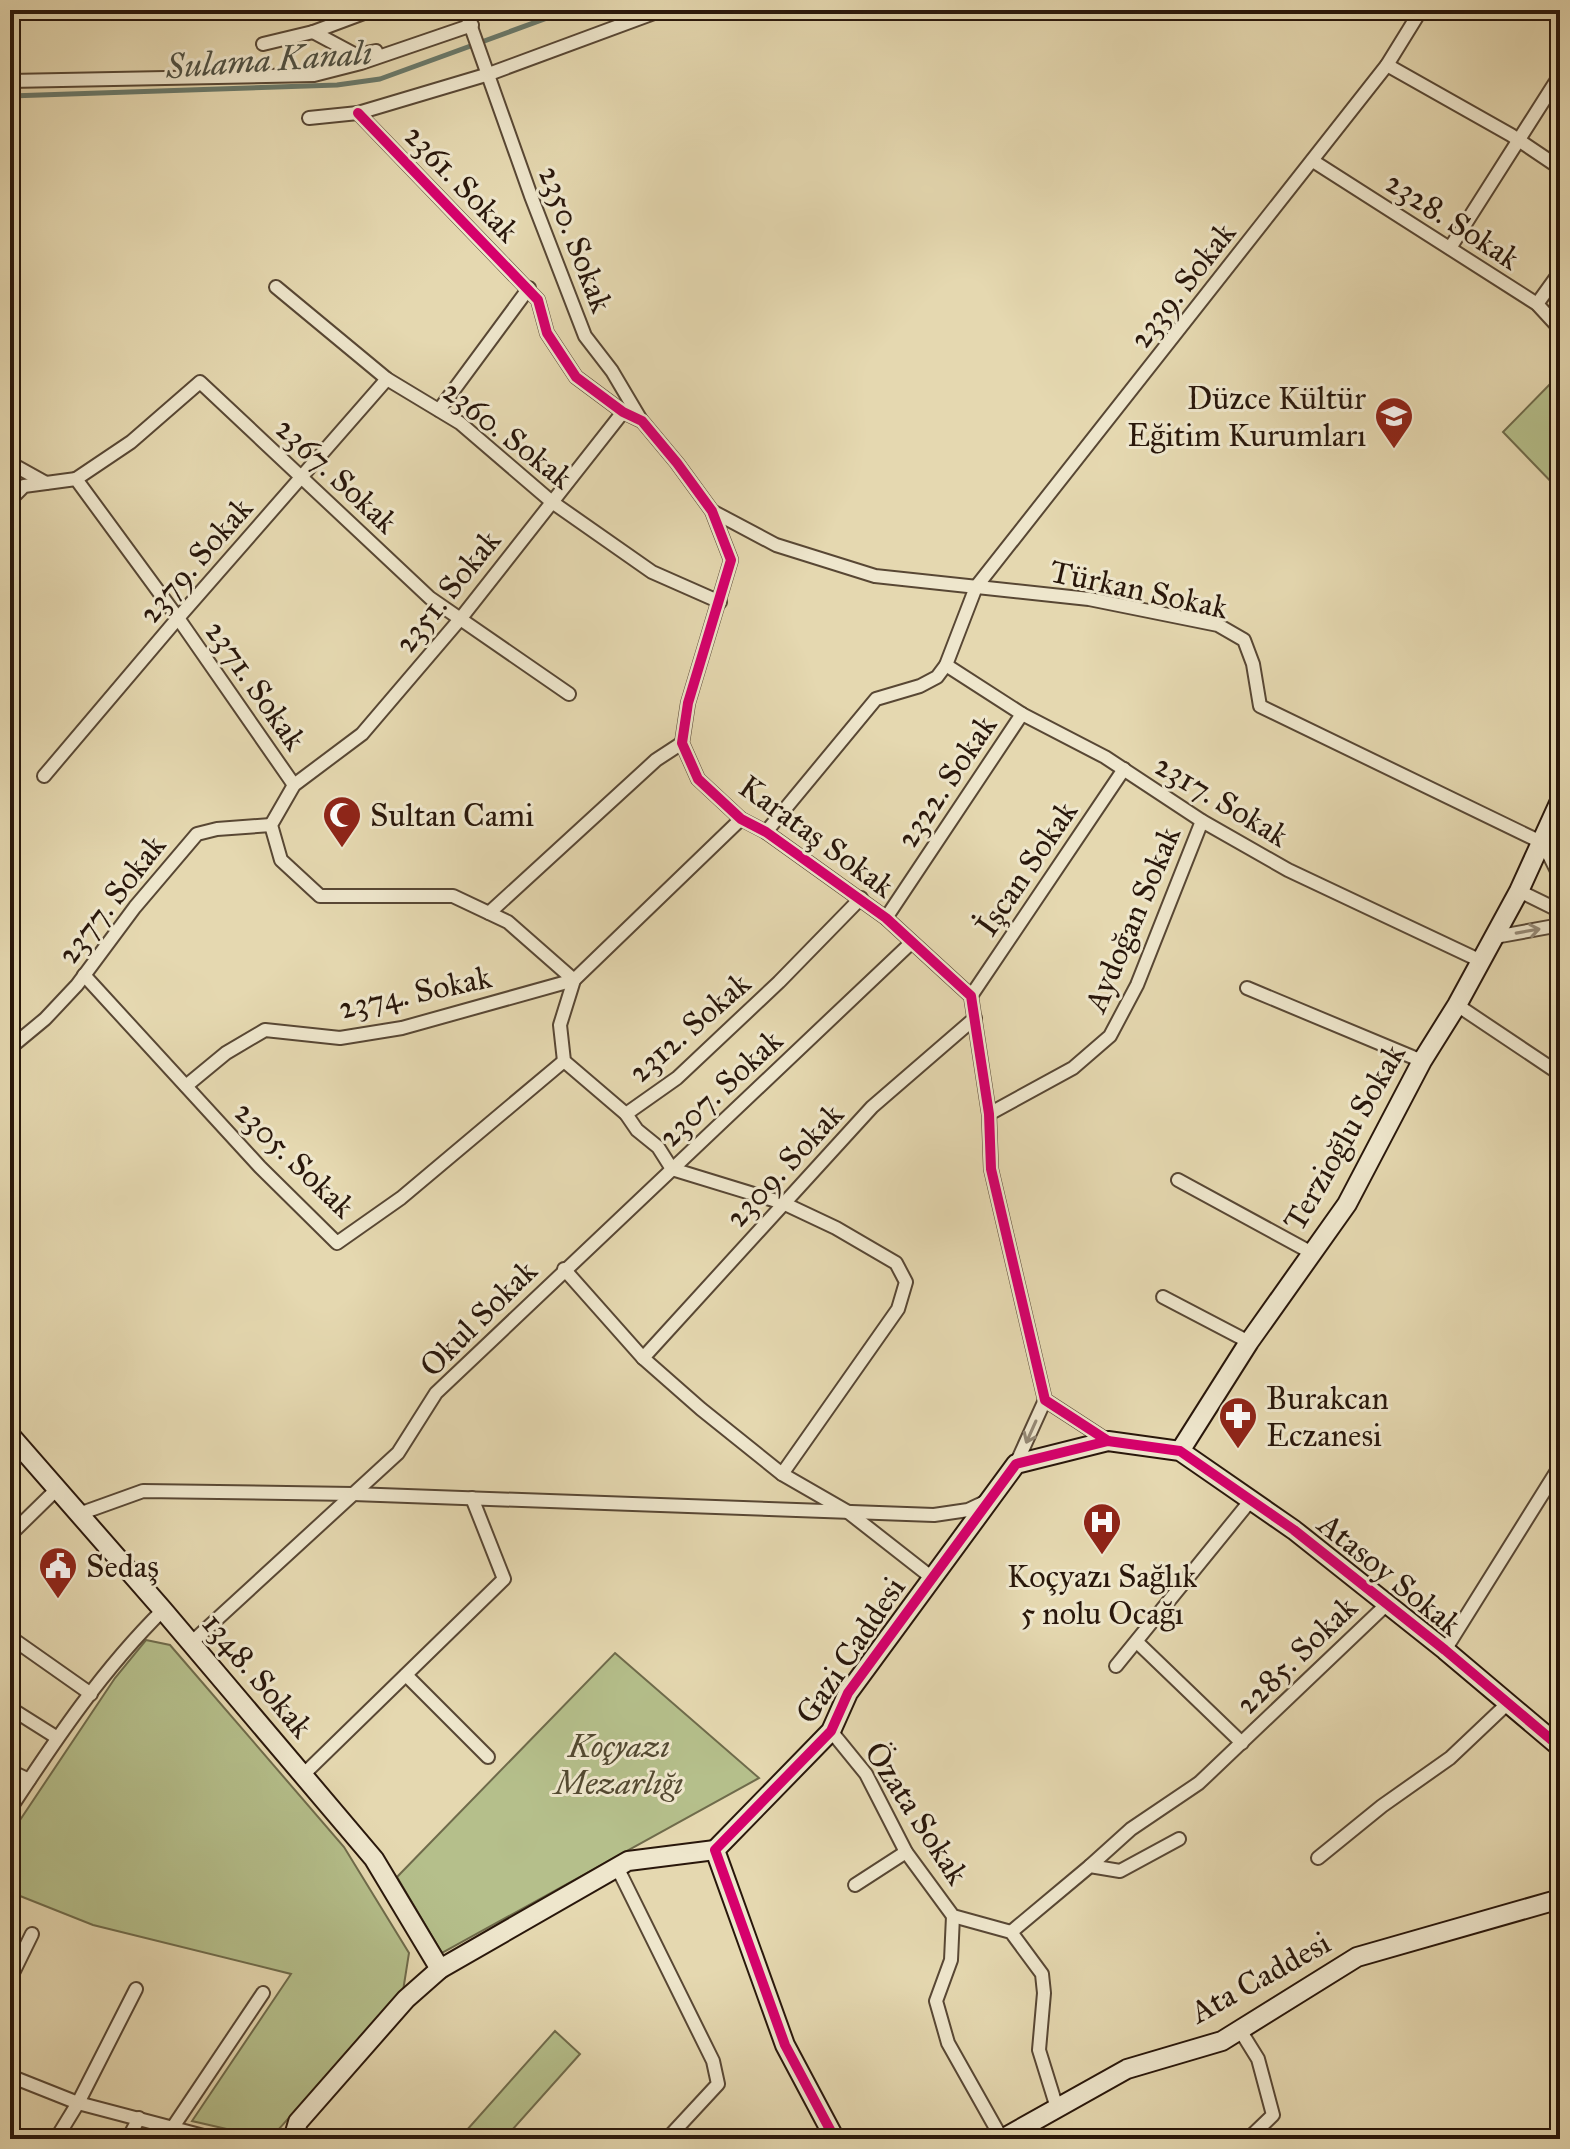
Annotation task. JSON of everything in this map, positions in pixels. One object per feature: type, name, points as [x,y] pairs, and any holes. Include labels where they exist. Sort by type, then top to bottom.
[{"type":"street","points":[[263,44],[313,32],[372,10]]},
{"type":"street","points":[[309,118],[358,113],[662,10]]},
{"type":"street","name":"2339. Sokak","points":[[976,587],[1313,161],[1387,65],[1421,10]]},
{"type":"street","points":[[313,32],[356,55],[470,20]]},
{"type":"street","points":[[10,81],[314,75],[361,63],[470,20]]},
{"type":"street","name":"2350. Sokak","points":[[470,20],[531,196],[585,336],[612,371],[642,421]]},
{"type":"street","points":[[1387,65],[1560,168]]},
{"type":"street","points":[[1450,248],[1560,75]]},
{"type":"street","name":"2361. Sokak","points":[[358,113],[529,288]]},
{"type":"street","name":"2328. Sokak","points":[[1313,161],[1537,304],[1560,329]]},
{"type":"street","points":[[1537,304],[1560,272]]},
{"type":"street","name":"2360. Sokak","points":[[276,287],[387,379],[460,423],[552,502],[652,572],[720,602]]},
{"type":"street","points":[[439,410],[529,288],[538,300],[547,333],[576,377],[623,412],[642,421],[712,511],[731,560],[688,703],[682,743],[656,760],[489,913]]},
{"type":"street","name":"2379. Sokak","points":[[44,776],[387,379]]},
{"type":"street","name":"2367. Sokak","points":[[76,479],[131,442],[200,382],[430,598],[569,694]]},
{"type":"street","name":"2351. Sokak","points":[[294,785],[362,734],[461,618],[623,412]]},
{"type":"street","points":[[10,463],[46,483]]},
{"type":"street","points":[[10,500],[24,486],[76,479]]},
{"type":"street","name":"2371. Sokak","points":[[76,479],[178,618],[294,785]]},
{"type":"street","points":[[712,511],[776,545],[875,576],[976,587],[946,665],[937,677],[920,686],[876,699],[766,832]]},
{"type":"street","name":"Türkan Sokak","points":[[976,587],[1089,599],[1218,625],[1244,640],[1253,664],[1260,706],[1543,843]]},
{"type":"street","name":"2317. Sokak","points":[[946,665],[1022,714],[1124,769],[1202,821],[1288,870],[1481,961]]},
{"type":"street","name":"2322. Sokak","points":[[886,918],[1022,714]]},
{"type":"street","name":"Karataş Sokak","points":[[682,743],[698,779],[741,819],[766,832],[861,898],[971,996]]},
{"type":"street","name":"İşcan Sokak","points":[[971,996],[1124,769]]},
{"type":"street","points":[[294,785],[271,825],[281,860],[320,896],[453,896],[508,922],[574,980]]},
{"type":"street","name":"Terzioğlu Sokak","points":[[1180,1451],[1249,1342],[1347,1204],[1422,1061],[1495,937],[1543,843],[1560,801]]},
{"type":"street","points":[[564,1061],[560,1025],[574,980],[741,819]]},
{"type":"street","name":"Aydoğan Sokak","points":[[989,1114],[1073,1068],[1110,1036],[1137,985],[1202,821]]},
{"type":"street","name":"2377. Sokak","points":[[10,1048],[45,1019],[84,975],[152,886],[197,834],[217,829],[271,825]]},
{"type":"street","points":[[1543,843],[1560,877]]},
{"type":"street","points":[[1519,891],[1560,911]]},
{"type":"street","name":"2312. Sokak","points":[[564,1061],[626,1114],[677,1078],[779,982],[861,898]]},
{"type":"street","points":[[1495,937],[1560,925]]},
{"type":"street","name":"2307. Sokak","points":[[564,1269],[911,943]]},
{"type":"street","name":"2305. Sokak","points":[[84,975],[260,1167],[337,1243],[401,1198],[564,1061]]},
{"type":"street","name":"2374. Sokak","points":[[186,1086],[226,1053],[265,1030],[340,1038],[402,1028],[574,980]]},
{"type":"street","points":[[1247,988],[1422,1061]]},
{"type":"street","points":[[971,996],[989,1114],[991,1169],[1045,1400],[1016,1464]]},
{"type":"street","points":[[1457,1005],[1560,1074]]},
{"type":"street","name":"2309. Sokak","points":[[643,1358],[872,1107],[975,1018]]},
{"type":"street","points":[[626,1114],[637,1130],[658,1147],[672,1169],[783,1203],[836,1228],[896,1263],[906,1282],[898,1309],[782,1474]]},
{"type":"street","points":[[1178,1180],[1312,1253]]},
{"type":"street","name":"Okul Sokak","points":[[191,1643],[398,1453],[436,1393],[564,1269],[643,1358],[701,1409],[782,1474],[848,1512],[931,1577]]},
{"type":"street","points":[[1163,1297],[1249,1342]]},
{"type":"street","points":[[1045,1400],[1108,1441]]},
{"type":"street","name":"1348. Sokak","points":[[10,1435],[374,1859],[440,1969]]},
{"type":"street","points":[[1016,1464],[1108,1441],[1180,1451]]},
{"type":"street","name":"Atasoy Sokak","points":[[1180,1451],[1294,1530],[1445,1650],[1560,1747]]},
{"type":"street","name":"Gazi Caddesi","points":[[715,1850],[831,1731],[848,1693],[1016,1464]]},
{"type":"street","points":[[1445,1650],[1560,1466]]},
{"type":"street","points":[[10,1535],[57,1489]]},
{"type":"street","points":[[79,1514],[143,1491],[353,1494],[934,1515],[968,1510],[989,1500]]},
{"type":"street","points":[[303,1775],[504,1579],[472,1498]]},
{"type":"street","points":[[1116,1666],[1251,1500]]},
{"type":"street","name":"2285. Sokak","points":[[1011,1932],[1131,1829],[1199,1783],[1386,1605]]},
{"type":"street","points":[[10,1809],[56,1737],[140,1632],[163,1610]]},
{"type":"street","points":[[10,1637],[91,1694]]},
{"type":"street","points":[[1137,1642],[1242,1743]]},
{"type":"street","points":[[406,1675],[488,1757]]},
{"type":"street","points":[[1318,1858],[1382,1806],[1450,1758],[1507,1704]]},
{"type":"street","points":[[10,1708],[56,1737]]},
{"type":"street","name":"Özata Sokak","points":[[831,1731],[866,1774],[906,1852],[953,1916],[1011,1932]]},
{"type":"street","points":[[10,1771],[29,1780]]},
{"type":"street","points":[[1090,1866],[1120,1871],[1179,1839]]},
{"type":"street","points":[[293,2139],[298,2122],[406,1999],[440,1969],[628,1861],[715,1850],[785,2045],[835,2139]]},
{"type":"street","points":[[855,1885],[906,1852]]},
{"type":"street","points":[[617,1867],[713,2061],[718,2084],[667,2139]]},
{"type":"street","name":"Ata Caddesi","points":[[1002,2139],[1127,2069],[1222,2041],[1357,1957],[1560,1899]]},
{"type":"street","points":[[953,1916],[951,1960],[936,2001],[948,2043],[1002,2139]]},
{"type":"street","points":[[1011,1932],[1042,1974],[1044,1993],[1039,2050],[1057,2108]]},
{"type":"street","points":[[10,1979],[32,1934]]},
{"type":"street","points":[[56,2139],[78,2103],[136,1989]]},
{"type":"street","points":[[173,2127],[263,1993]]},
{"type":"street","points":[[1240,2030],[1258,2059],[1273,2115],[1248,2139]]},
{"type":"street","points":[[10,2076],[78,2103],[215,2139]]},
{"type":"street","points":[[128,2139],[139,2118]]},
{"type":"green space","points":[[1557,377],[1560,380],[1560,491],[1503,432]]},
{"type":"green space","points":[[146,1640],[170,1645],[344,1847],[409,1953],[403,1991],[270,2139],[192,2121],[291,1974],[93,1925],[10,1892],[10,1835],[115,1678]]},
{"type":"green space","name":"Koçyazı Mezarlığı","points":[[615,1653],[759,1778],[442,1953],[397,1877]]},
{"type":"green space","points":[[555,2031],[580,2054],[504,2139],[474,2139],[466,2131]]},
{"type":"waterway","name":"Sulama Kanalı","points":[[10,96],[337,85],[380,79],[569,10]]},
{"type":"cycle path","points":[[358,113],[538,300],[547,333],[576,377],[623,412],[642,421],[712,511],[731,560],[688,703],[682,743],[698,779],[741,819],[766,832],[886,918],[971,996],[989,1114],[991,1169],[1045,1400],[1108,1441]]},
{"type":"cycle path","points":[[835,2139],[785,2045],[715,1850],[831,1731],[848,1693],[1016,1464],[1108,1441],[1180,1451],[1294,1530],[1445,1650],[1560,1747]]},
{"type":"place","name":"Düzce Kültür Eğitim Kurumları","points":[[1394,450]]},
{"type":"place","name":"Sultan Cami","points":[[342,849]]},
{"type":"place","name":"Burakcan Eczanesi","points":[[1238,1450]]},
{"type":"place","name":"Koçyazı Sağlık 5 nolu Ocağı","points":[[1102,1556]]},
{"type":"place","name":"Sedaş","points":[[58,1600]]}]
